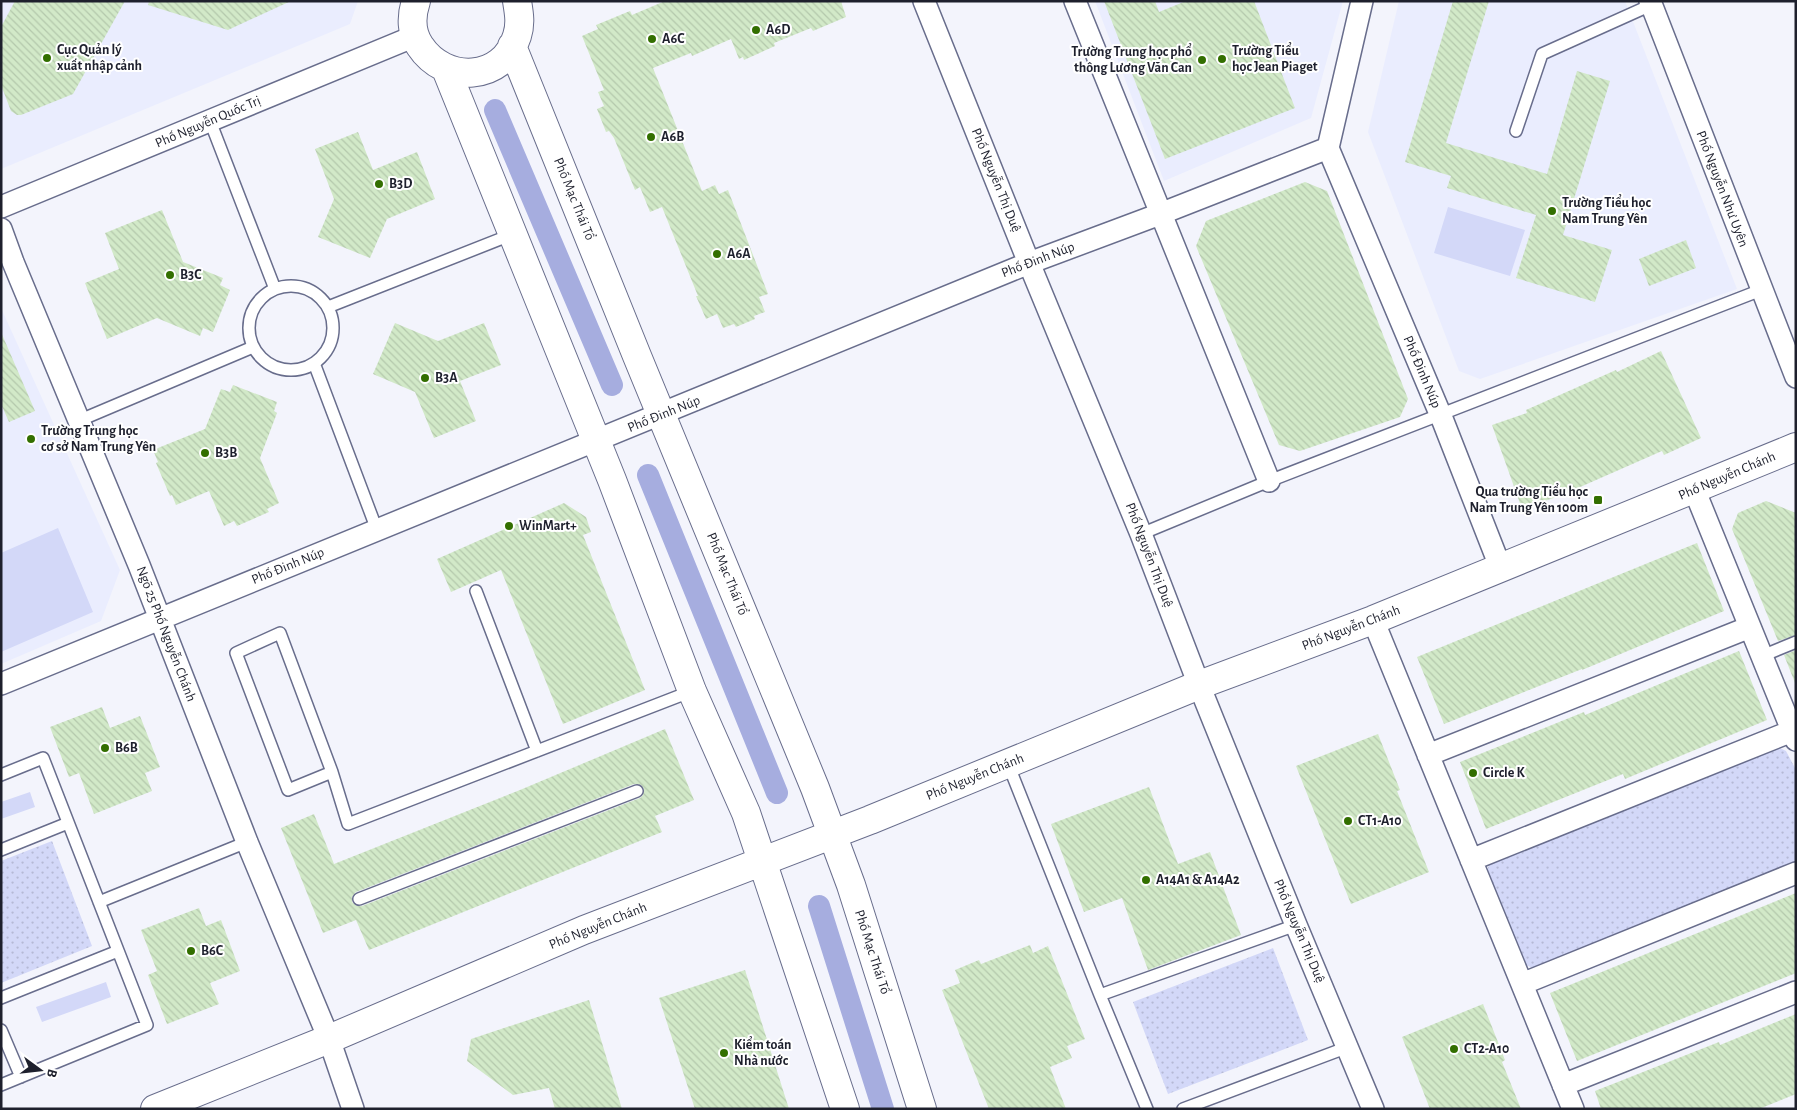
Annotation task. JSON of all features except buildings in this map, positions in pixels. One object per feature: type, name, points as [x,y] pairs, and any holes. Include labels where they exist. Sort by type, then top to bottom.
[{"type":"street","points":[[416,1],[412,18],[415,36],[426,56],[446,69],[469,74],[484,70],[498,63],[509,52],[517,36],[520,18],[516,1]]},
{"type":"street","name":"Phố Nguyễn Thị Duệ","points":[[924,1],[1029,263],[1141,534],[1199,685],[1296,925],[1373,1109]]},
{"type":"street","points":[[1075,1],[1270,481]]},
{"type":"street","points":[[1328,148],[1362,1]]},
{"type":"street","name":"Phố Nguyễn Như Uyên","points":[[1650,3],[1796,377]]},
{"type":"street","name":"Phố Nguyễn Quốc Trị","points":[[1,207],[415,36]]},
{"type":"street","name":"Phố Mạc Thái Tổ","points":[[512,46],[807,770],[851,885],[922,1109]]},
{"type":"street","points":[[446,69],[597,441],[692,691],[746,813],[845,1109]]},
{"type":"street","name":"Phố Đinh Núp","points":[[1,684],[1029,263],[1328,148],[1441,416],[1501,569]]},
{"type":"street","name":"Ngõ 25 Phố Nguyễn Chánh","points":[[1,229],[160,619],[247,842],[329,1039],[353,1109]]},
{"type":"street","name":"Phố Nguyễn Chánh","points":[[155,1109],[329,1039],[584,930],[762,863],[1199,685],[1373,620],[1501,569],[1796,447]]},
{"type":"street","points":[[1470,860],[1794,735],[1694,489]]},
{"type":"street","points":[[1373,620],[1573,1109]]},
{"type":"street","points":[[1428,755],[1750,627]]},
{"type":"street","points":[[1522,984],[1796,872]]},
{"type":"street","points":[[1563,1085],[1796,992]]},
{"type":"lane","points":[[1516,131],[1542,54],[1650,3]]},
{"type":"lane","points":[[210,121],[275,289]]},
{"type":"lane","points":[[328,308],[513,234]]},
{"type":"lane","points":[[284,286],[298,286],[310,290],[320,297],[328,308],[333,322],[332,338],[325,352],[314,363],[298,369],[280,369],[264,361],[253,347],[250,338],[250,318],[259,300],[275,289],[284,286]]},
{"type":"lane","points":[[1141,534],[1270,481],[1761,290]]},
{"type":"lane","points":[[78,420],[253,347]]},
{"type":"lane","points":[[314,363],[377,530]]},
{"type":"lane","points":[[476,591],[536,751]]},
{"type":"lane","points":[[332,772],[288,790],[236,653],[280,633],[332,772],[348,824],[692,691]]},
{"type":"lane","points":[[1762,656],[1796,642]]},
{"type":"lane","points":[[1,775],[43,758],[147,1025],[1,1085]]},
{"type":"lane","points":[[1008,764],[1147,1109]]},
{"type":"lane","points":[[359,899],[637,791]]},
{"type":"lane","points":[[1,850],[68,823]]},
{"type":"lane","points":[[99,902],[247,842]]},
{"type":"lane","points":[[1100,995],[1296,925]]},
{"type":"lane","points":[[1,998],[118,951]]},
{"type":"lane","points":[[1,1030],[21,1077]]},
{"type":"lane","points":[[1183,1109],[1348,1047]]},
{"type":"shaded area","points":[[1,1],[358,1],[350,24],[1,169]]},
{"type":"shaded area","name":"Trường Tiểu học Jean Piaget","points":[[1095,1],[1343,1],[1311,118],[1164,181]]},
{"type":"shaded area","name":"Trường Tiểu học Nam Trung Yên","points":[[1399,1],[1625,1],[1737,289],[1480,379],[1459,371],[1368,132]]},
{"type":"shaded area","points":[[1448,207],[1525,230],[1510,276],[1434,253]]},
{"type":"shaded area","name":"Trường Trung học cơ sở Nam Trung Yên","points":[[1,308],[120,570],[101,621],[1,664]]},
{"type":"shaded area","points":[[58,528],[93,612],[1,652],[1,553]]},
{"type":"shaded area","points":[[1778,747],[1786,751],[1796,770],[1796,864],[1535,969],[1526,965],[1487,877],[1488,867],[1492,862]]},
{"type":"shaded area","points":[[30,792],[35,807],[1,819],[1,802]]},
{"type":"shaded area","points":[[52,841],[92,946],[1,983],[1,861]]},
{"type":"shaded area","points":[[1273,948],[1308,1040],[1168,1094],[1133,1002]]},
{"type":"shaded area","points":[[106,982],[111,997],[42,1022],[36,1007]]},
{"type":"waterway","points":[[495,110],[612,385]]},
{"type":"waterway","points":[[648,475],[777,793]]},
{"type":"waterway","points":[[819,906],[883,1109]]},
{"type":"place","name":"A6D","points":[[756,30]]},
{"type":"place","name":"A6C","points":[[652,39]]},
{"type":"place","name":"Cục Quản lý xuất nhập cảnh","points":[[47,58]]},
{"type":"place","name":"Trường Tiểu học Jean Piaget","points":[[1222,59]]},
{"type":"place","name":"Trường Trung học phổ thông Lương Văn Can","points":[[1202,60]]},
{"type":"place","name":"A6B","points":[[651,137]]},
{"type":"place","name":"B3D","points":[[379,184]]},
{"type":"place","name":"Trường Tiểu học Nam Trung Yên","points":[[1552,211]]},
{"type":"place","name":"A6A","points":[[717,254]]},
{"type":"place","name":"B3C","points":[[170,275]]},
{"type":"place","name":"B3A","points":[[425,378]]},
{"type":"place","name":"Trường Trung học cơ sở Nam Trung Yên","points":[[31,439]]},
{"type":"place","name":"B3B","points":[[205,453]]},
{"type":"place","name":"Qua trường Tiểu học Nam Trung Yên 100m","points":[[1598,500]]},
{"type":"place","name":"WinMart+","points":[[509,526]]},
{"type":"place","name":"B6B","points":[[105,748]]},
{"type":"place","name":"Circle K","points":[[1473,773]]},
{"type":"place","name":"CT1-A10","points":[[1348,821]]},
{"type":"place","name":"A14A1 & A14A2","points":[[1146,880]]},
{"type":"place","name":"B6C","points":[[191,951]]},
{"type":"place","name":"CT2-A10","points":[[1454,1049]]},
{"type":"place","name":"Kiểm toán Nhà nước","points":[[724,1053]]}]
